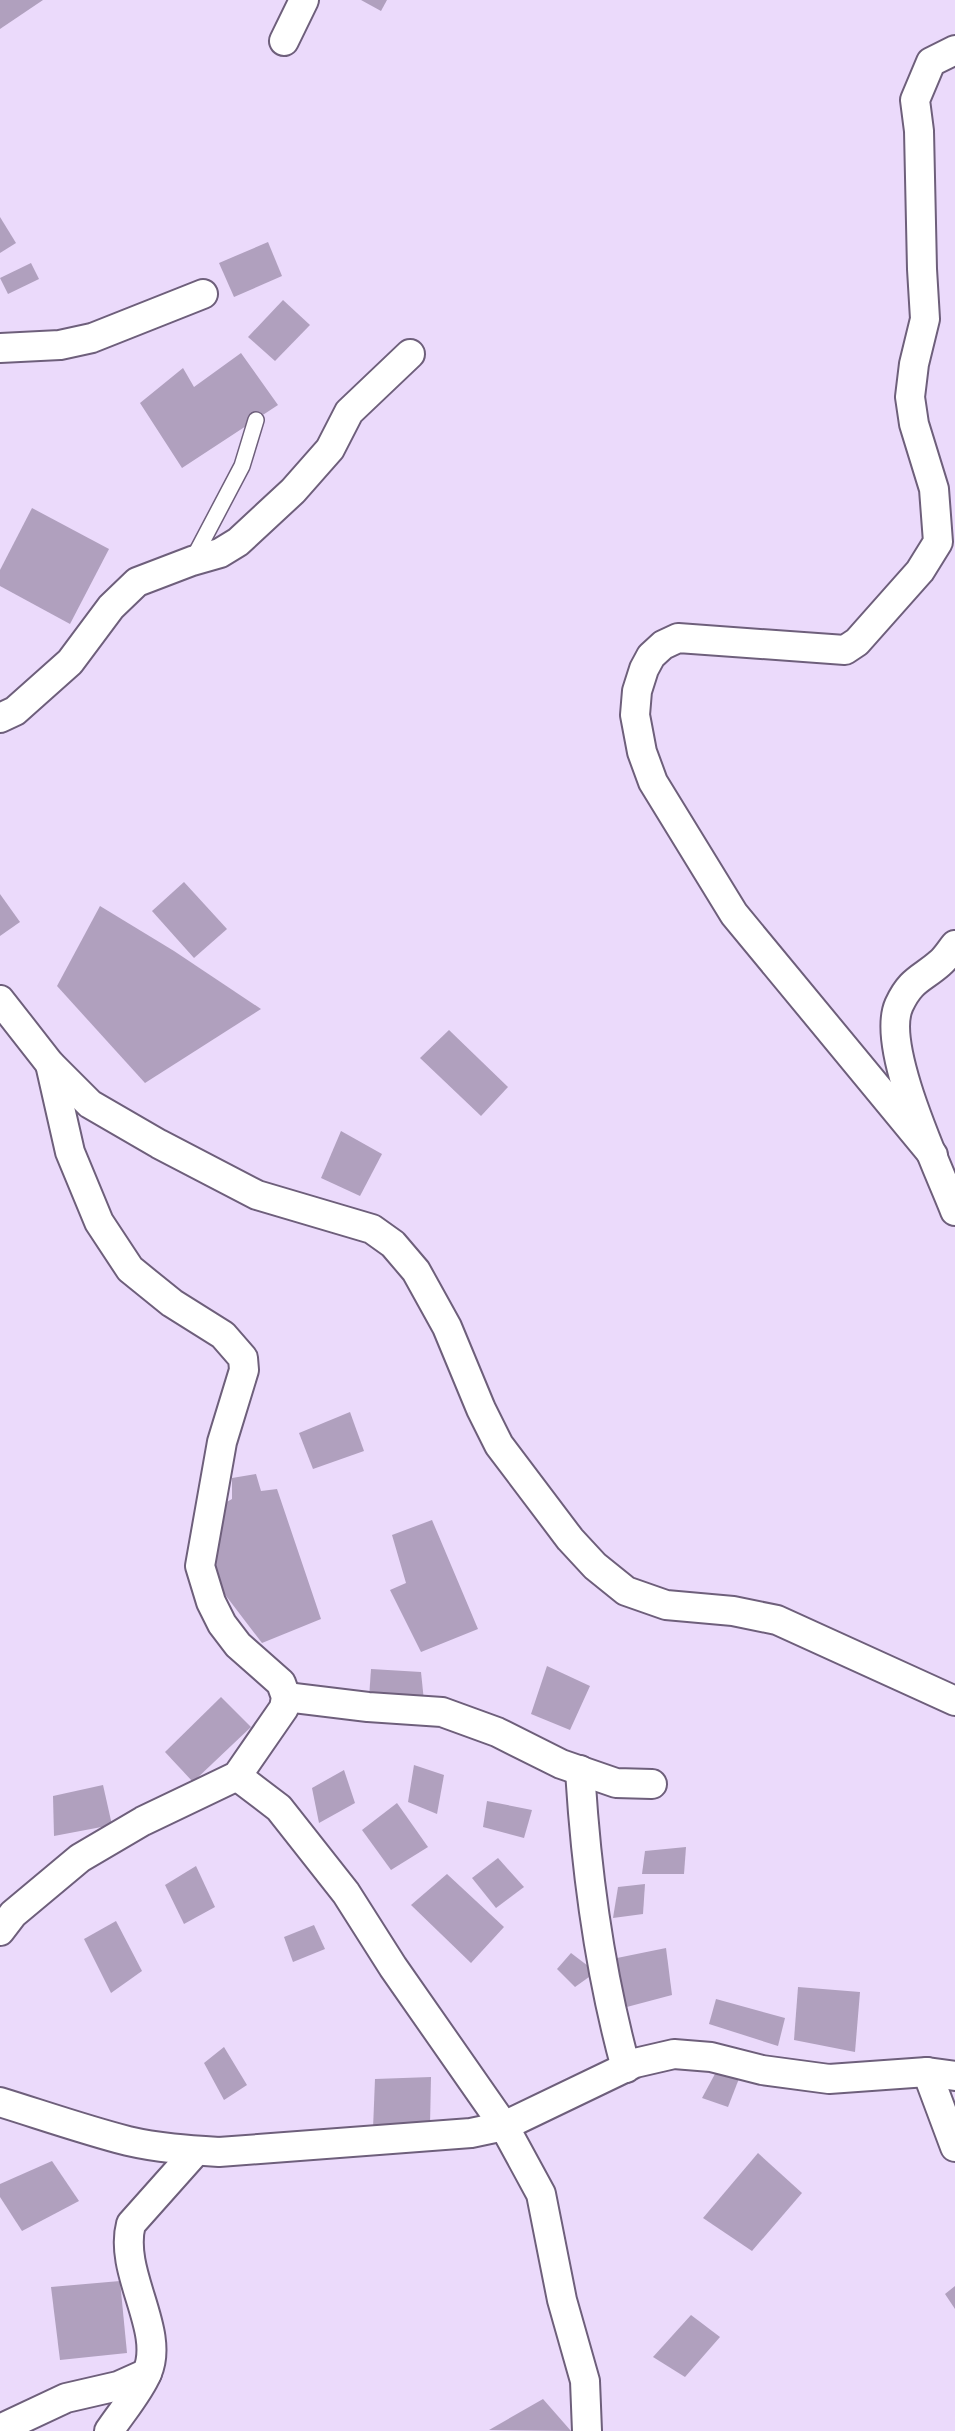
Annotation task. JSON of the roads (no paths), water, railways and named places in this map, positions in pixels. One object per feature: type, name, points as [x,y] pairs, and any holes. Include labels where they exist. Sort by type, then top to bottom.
[{"type":"street","points":[[285,40],[304,0]]},
{"type":"street","points":[[955,50],[931,62],[915,100],[919,130],[922,269],[926,319],[914,364],[909,398],[914,424],[934,489],[938,542],[921,571],[857,642],[845,650],[678,638],[663,645],[651,656],[637,691],[635,715],[642,752],[653,782],[734,914],[933,1155],[950,1183],[955,1211]]},
{"type":"street","points":[[0,348],[60,345],[92,338],[203,294]]},
{"type":"street","points":[[0,718],[15,711],[70,662],[111,607],[137,582],[219,553],[238,542],[293,491],[330,450],[349,412],[410,354]]},
{"type":"street","points":[[933,1155],[901,1064],[894,1029],[898,1006],[913,982],[940,963],[955,945]]},
{"type":"street","points":[[0,1000],[50,1064],[90,1104],[159,1144],[257,1195],[372,1229],[393,1244],[416,1271],[447,1327],[481,1409],[499,1445],[570,1539],[595,1566],[626,1591],[666,1605],[733,1611],[777,1620],[955,1701]]},
{"type":"street","points":[[0,1931],[13,1914],[81,1858],[143,1821],[237,1776],[284,1708],[286,1697],[281,1683],[238,1645],[222,1624],[200,1566],[222,1442],[244,1370],[243,1358],[223,1335],[172,1304],[130,1269],[99,1222],[70,1152],[50,1064]]},
{"type":"street","points":[[286,1697],[368,1707],[442,1712],[497,1732],[561,1764],[616,1783],[652,1784]]},
{"type":"street","points":[[580,1770],[584,1850],[600,1958],[609,2006],[626,2068]]},
{"type":"street","points":[[237,1776],[279,1808],[340,1885],[393,1967],[504,2126],[541,2194],[562,2300],[585,2381],[587,2431]]},
{"type":"street","points":[[0,2102],[128,2141],[219,2152],[460,2134],[504,2126],[635,2063],[674,2054],[711,2057],[762,2070],[829,2079],[927,2072],[955,2076]]},
{"type":"street","points":[[927,2072],[955,2147]]},
{"type":"street","points":[[109,2431],[147,2373],[151,2358],[151,2340],[129,2259],[127,2239],[131,2224],[196,2151]]},
{"type":"street","points":[[0,2428],[66,2398],[118,2386],[147,2373]]},
{"type":"lane","points":[[192,561],[242,466],[256,420]]}]
